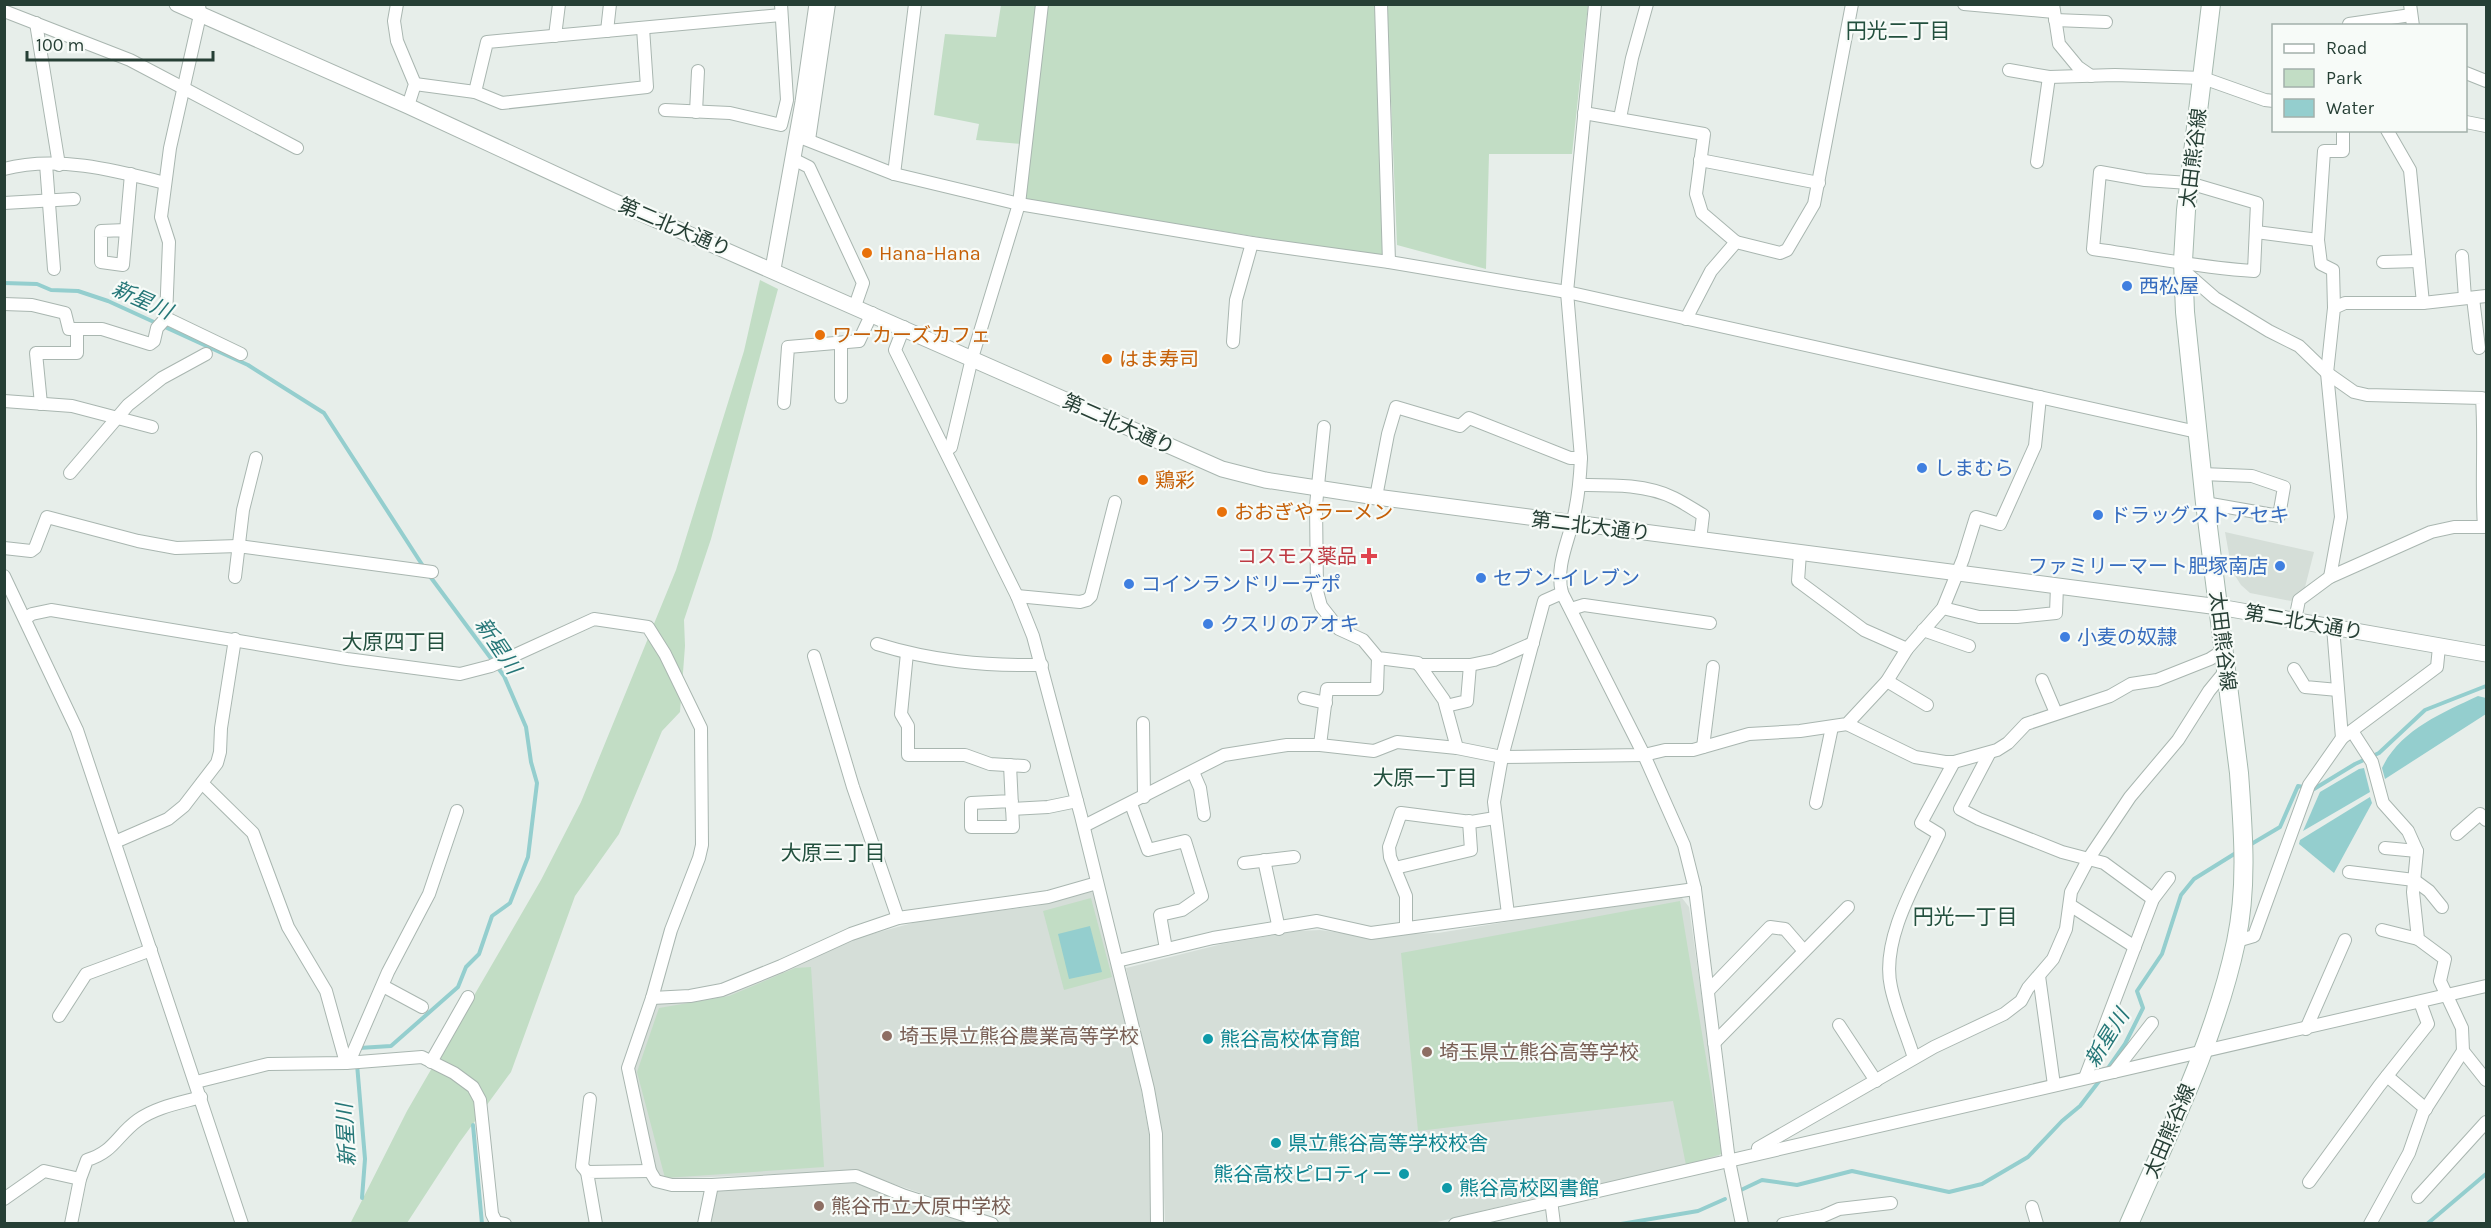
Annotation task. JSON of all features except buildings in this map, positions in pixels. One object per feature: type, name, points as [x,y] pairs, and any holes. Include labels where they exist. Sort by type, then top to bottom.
[{"type":"main road","name":"太田熊谷線","points":[[2129,1224],[2203,1051],[2236,941],[2244,861],[2239,773],[2197,432],[2185,312],[2183,266],[2189,183],[2211,4]]},
{"type":"street","name":"第二北大通り","points":[[177,4],[200,10],[611,200],[773,269],[1212,465],[1264,480],[1572,524],[2219,607],[2487,654]]},
{"type":"street","points":[[397,4],[394,21],[397,41],[415,84],[408,106]]},
{"type":"street","points":[[555,36],[559,4]]},
{"type":"street","points":[[607,31],[610,4]]},
{"type":"street","points":[[803,138],[803,102],[817,4]]},
{"type":"street","points":[[773,269],[793,159],[803,138],[829,4]]},
{"type":"street","points":[[894,174],[915,4]]},
{"type":"street","points":[[947,450],[951,447],[972,358],[1019,204],[1042,4]]},
{"type":"street","points":[[1381,4],[1389,262]]},
{"type":"street","points":[[1595,4],[1567,292],[1581,458],[1580,485],[1572,524],[1559,568],[1562,593],[1644,755],[1684,845],[1695,889],[1729,1161],[1742,1224]]},
{"type":"street","points":[[1620,118],[1632,58],[1647,4]]},
{"type":"street","points":[[1584,113],[1704,134],[1696,194],[1702,213],[1736,242],[1780,253],[1787,250],[1814,204],[1852,4]]},
{"type":"street","points":[[1964,4],[2054,12],[2106,22]]},
{"type":"street","points":[[4,304],[32,305],[65,313],[69,329],[102,329],[150,344],[154,341],[163,322],[169,242],[161,217],[170,147],[200,10]]},
{"type":"street","points":[[475,92],[487,42],[643,28],[781,10],[787,100],[781,125],[730,113],[666,110]]},
{"type":"street","points":[[4,11],[130,60],[297,148]]},
{"type":"street","points":[[2054,12],[2059,44],[2078,67],[2091,76]]},
{"type":"street","points":[[2349,24],[2383,22],[2411,15]]},
{"type":"street","points":[[36,23],[52,165],[48,200],[54,269]]},
{"type":"street","points":[[415,84],[475,92],[502,103],[647,87],[643,28]]},
{"type":"street","points":[[2009,70],[2049,77],[2203,78],[2272,101]]},
{"type":"street","points":[[696,112],[698,71]]},
{"type":"street","points":[[2467,73],[2487,81]]},
{"type":"street","points":[[2037,162],[2049,77]]},
{"type":"street","points":[[787,100],[803,102]]},
{"type":"street","points":[[2467,122],[2487,126]]},
{"type":"street","points":[[2330,577],[2341,517],[2327,373],[2334,308],[2333,270],[2321,264],[2318,240],[2324,152],[2343,152],[2343,132]]},
{"type":"street","points":[[2388,132],[2410,170],[2423,303]]},
{"type":"street","points":[[803,138],[894,174],[1019,204],[1567,292],[2197,432]]},
{"type":"street","points":[[793,159],[809,166],[863,283],[855,306]]},
{"type":"street","points":[[1700,160],[1819,183]]},
{"type":"street","points":[[4,169],[27,163],[108,169],[165,183]]},
{"type":"street","points":[[2100,172],[2145,180],[2189,183],[2257,203],[2256,232],[2254,271],[2183,266],[2093,249],[2100,172]]},
{"type":"street","points":[[126,230],[131,174]]},
{"type":"street","points":[[4,203],[74,199]]},
{"type":"street","points":[[2256,232],[2318,240]]},
{"type":"street","points":[[1686,319],[1711,271],[1736,242]]},
{"type":"street","points":[[1233,342],[1236,300],[1252,243]]},
{"type":"street","points":[[2462,256],[2479,348]]},
{"type":"street","points":[[2383,262],[2419,261]]},
{"type":"street","points":[[2183,266],[2215,298],[2269,331],[2299,346],[2327,373],[2354,392],[2367,395],[2482,398],[2485,442],[2481,485],[2485,527],[2454,526],[2431,532],[2330,577],[2299,600],[2295,620]]},
{"type":"street","points":[[2334,308],[2345,303],[2423,303],[2487,296]]},
{"type":"street","points":[[784,403],[788,347],[859,341],[872,313]]},
{"type":"street","points":[[163,322],[241,354]]},
{"type":"street","points":[[904,327],[895,350],[947,450],[1017,596],[1042,665],[1117,961],[1156,1134],[1157,1224]]},
{"type":"street","points":[[41,404],[36,353],[78,353],[77,329]]},
{"type":"street","points":[[841,344],[841,398]]},
{"type":"street","points":[[70,473],[128,405],[162,378],[206,354]]},
{"type":"street","points":[[1084,826],[1224,755],[1287,745],[1320,745],[1374,751],[1397,742],[1457,747],[1503,757],[1644,755],[1665,750],[1693,750],[1749,734],[1800,731],[1847,724],[1887,681],[1907,649],[1943,608],[1976,517],[2000,524],[2035,446],[2040,397]]},
{"type":"street","points":[[4,401],[72,406],[152,427]]},
{"type":"street","points":[[1376,497],[1388,434],[1396,407],[1460,426],[1469,418],[1570,458],[1581,458]]},
{"type":"street","points":[[1320,745],[1327,689],[1377,689],[1378,658],[1363,640],[1339,629],[1321,606],[1317,591],[1317,489],[1324,428]]},
{"type":"street","points":[[236,577],[243,510],[256,459]]},
{"type":"street","points":[[2202,474],[2252,476],[2284,487],[2279,516],[2205,503]]},
{"type":"street","points":[[1580,485],[1618,485],[1659,492],[1673,497],[1703,515],[1700,540]]},
{"type":"street","points":[[1017,596],[1080,602],[1087,600],[1115,502]]},
{"type":"street","points":[[4,548],[31,551],[47,517],[138,541],[176,548],[238,546],[427,572]]},
{"type":"street","points":[[1800,553],[1798,581],[1864,630],[1907,649]]},
{"type":"street","points":[[4,576],[26,618],[77,730],[242,1224]]},
{"type":"street","points":[[1943,608],[1979,617],[2017,617],[2056,613],[2057,586]]},
{"type":"street","points":[[1508,914],[1494,802],[1503,757],[1544,601],[1562,593]]},
{"type":"street","points":[[1571,609],[1584,605],[1710,623]]},
{"type":"street","points":[[26,618],[32,614],[51,610],[460,674],[495,664],[594,618],[648,627],[698,719],[702,845],[671,930],[652,998],[628,1068],[650,1171],[656,1181],[672,1185],[712,1185],[856,1176],[905,1196],[992,1224]]},
{"type":"street","points":[[2333,627],[2338,690],[2347,734],[2369,758],[2383,803],[2408,831],[2417,851],[2413,892],[2418,939]]},
{"type":"street","points":[[1923,630],[1969,646]]},
{"type":"street","points":[[115,842],[168,819],[184,806],[217,764],[235,639]]},
{"type":"street","points":[[1419,665],[1470,665],[1494,660],[1533,643]]},
{"type":"street","points":[[877,644],[907,653],[993,666],[1042,665]]},
{"type":"street","points":[[2236,941],[2254,936],[2307,789],[2347,734],[2437,667],[2439,647]]},
{"type":"street","points":[[1847,724],[1915,757],[1954,762],[1989,753],[2008,743],[2026,724],[2110,696],[2131,684],[2157,680],[2210,659],[2224,650]]},
{"type":"street","points":[[907,653],[901,714],[908,726],[908,755],[965,755],[990,764],[1024,765]]},
{"type":"street","points":[[814,656],[853,787],[898,918]]},
{"type":"street","points":[[1378,658],[1419,663],[1446,706],[1457,747]]},
{"type":"street","points":[[1446,706],[1467,701],[1470,665]]},
{"type":"street","points":[[1703,747],[1713,667]]},
{"type":"street","points":[[1455,1224],[1551,1200],[1729,1161],[1744,1155],[1914,1058],[2004,1014],[2021,1001],[2028,988],[2053,959],[2066,929],[2071,892],[2089,858],[2130,797],[2178,741],[2209,691],[2227,669]]},
{"type":"street","points":[[2294,669],[2305,687],[2338,690]]},
{"type":"street","points":[[2042,680],[2056,713]]},
{"type":"street","points":[[1887,681],[1927,705]]},
{"type":"street","points":[[1304,698],[1326,703]]},
{"type":"street","points":[[1143,723],[1144,797]]},
{"type":"street","points":[[1816,802],[1832,727]]},
{"type":"street","points":[[1989,753],[1960,809],[1979,819],[2062,852],[2104,863],[2153,900]]},
{"type":"street","points":[[1914,1058],[1890,985],[1891,956],[1896,928],[1939,834],[1921,823],[1954,762]]},
{"type":"street","points":[[1010,765],[1012,805],[1048,807],[1077,801]]},
{"type":"street","points":[[1194,771],[1200,788],[1204,815]]},
{"type":"street","points":[[202,783],[253,833],[288,927],[326,991],[347,1062]]},
{"type":"street","points":[[1131,804],[1148,850],[1185,841],[1202,896],[1182,910],[1160,915],[1166,949]]},
{"type":"street","points":[[347,1062],[429,894],[457,811]]},
{"type":"street","points":[[1406,928],[1406,896],[1389,847],[1401,813],[1469,821],[1496,818]]},
{"type":"street","points":[[2457,834],[2480,814],[2487,820]]},
{"type":"street","points":[[1395,868],[1471,850],[1469,821]]},
{"type":"street","points":[[2385,848],[2417,851]]},
{"type":"street","points":[[1244,863],[1294,857]]},
{"type":"street","points":[[1264,860],[1279,929]]},
{"type":"street","points":[[2349,872],[2414,880],[2442,907]]},
{"type":"street","points":[[2089,1077],[2153,900],[2169,878]]},
{"type":"street","points":[[652,998],[690,996],[722,990],[851,934],[898,918],[1048,897],[1097,883]]},
{"type":"street","points":[[1117,961],[1213,938],[1317,921],[1371,933],[1695,889]]},
{"type":"street","points":[[2070,905],[2135,947]]},
{"type":"street","points":[[1714,1043],[1848,907]]},
{"type":"street","points":[[1708,992],[1770,927],[1785,929],[1804,951]]},
{"type":"street","points":[[2370,1224],[2409,1153],[2426,1109],[2463,1051],[2462,1028],[2440,981],[2445,959],[2418,939],[2382,930]]},
{"type":"street","points":[[2306,1029],[2344,940]]},
{"type":"street","points":[[59,1016],[86,974],[151,950]]},
{"type":"street","points":[[2039,976],[2054,1085]]},
{"type":"street","points":[[383,986],[422,1007]]},
{"type":"street","points":[[1744,1155],[2487,986]]},
{"type":"street","points":[[431,1062],[468,997]]},
{"type":"street","points":[[2309,1182],[2428,1024],[2420,1002]]},
{"type":"street","points":[[2114,1072],[2152,1023]]},
{"type":"street","points":[[1839,1024],[1876,1081]]},
{"type":"street","points":[[2463,1051],[2487,1080]]},
{"type":"street","points":[[196,1082],[268,1064],[422,1057],[454,1073],[472,1087],[480,1100],[492,1214],[496,1222],[505,1224]]},
{"type":"street","points":[[2387,1076],[2426,1109]]},
{"type":"street","points":[[71,1224],[80,1179],[87,1160],[103,1156],[136,1121],[149,1112],[201,1096]]},
{"type":"street","points":[[590,1099],[582,1166],[587,1172],[596,1224]]},
{"type":"street","points":[[2418,1197],[2487,1122]]},
{"type":"street","points":[[4,1199],[44,1171],[80,1179]]},
{"type":"street","points":[[587,1172],[650,1171]]},
{"type":"street","points":[[704,1224],[712,1185]]},
{"type":"street","points":[[1551,1200],[1554,1223]]},
{"type":"street","points":[[1783,1224],[1822,1216],[1839,1209],[1892,1203]]},
{"type":"street","points":[[2032,1206],[2037,1224]]},
{"type":"shaded area","points":[[2225,532],[2314,552],[2304,591],[2291,601],[2250,593],[2241,585],[2232,571]]},
{"type":"shaded area","name":"埼玉県立熊谷農業高等学校","points":[[1088,890],[1095,894],[1139,1079],[1150,1139],[1152,1223],[1010,1223],[1008,1213],[973,1211],[856,1171],[661,1179],[656,1173],[634,1068],[657,1004],[726,994],[853,939],[920,921],[1036,906]]},
{"type":"shaded area","name":"埼玉県立熊谷高等学校","points":[[1679,894],[1689,907],[1723,1149],[1717,1159],[1556,1193],[1433,1223],[1165,1223],[1162,1136],[1126,968],[1222,944],[1298,931],[1320,930],[1356,935],[1438,933]]},
{"type":"shaded area","name":"熊谷市立大原中学校","points":[[854,1183],[979,1223],[709,1224],[716,1188]]},
{"type":"green space","points":[[1001,5],[1036,5],[1021,144],[976,140],[979,124],[934,115],[945,34],[996,37]]},
{"type":"green space","points":[[1047,5],[1377,5],[1387,258],[1024,199]]},
{"type":"green space","points":[[1387,5],[1588,5],[1572,154],[1489,154],[1486,269],[1397,245]]},
{"type":"green space","points":[[760,280],[778,289],[711,539],[684,620],[685,646],[680,712],[662,731],[619,834],[575,896],[511,1072],[459,1143],[407,1223],[350,1224],[407,1111],[541,880],[581,802],[676,570],[744,351]]},
{"type":"green space","points":[[1091,898],[1112,977],[1064,990],[1043,911]]},
{"type":"green space","points":[[1680,901],[1722,1154],[1686,1165],[1673,1101],[1418,1131],[1401,953]]},
{"type":"green space","points":[[811,967],[824,1167],[665,1178],[637,1072],[659,1008],[729,996],[795,968]]},
{"type":"water","points":[[2478,696],[2486,698],[2486,714],[2385,779],[2382,768],[2390,755],[2411,733],[2437,716]]},
{"type":"water","points":[[2364,768],[2370,792],[2303,831],[2320,792]]},
{"type":"water","points":[[2370,797],[2372,803],[2334,873],[2299,844],[2300,840]]},
{"type":"water","points":[[1090,926],[1102,972],[1069,979],[1058,934]]},
{"type":"waterway","name":"新星川","points":[[4,283],[37,284],[51,290],[78,291],[108,301],[248,365],[324,413],[423,566]]},
{"type":"waterway","name":"新星川","points":[[359,1048],[391,1046],[458,987],[466,967],[479,954],[492,916],[510,903],[528,857],[537,783],[531,762],[526,727],[504,676],[429,575]]},
{"type":"waterway","name":"新星川","points":[[2248,846],[2280,827],[2298,786],[2314,789],[2355,764],[2379,753],[2425,710],[2486,686]]},
{"type":"waterway","name":"新星川","points":[[2106,1071],[2125,1044],[2143,1008],[2137,991],[2162,954],[2181,895],[2194,879],[2239,851]]},
{"type":"waterway","name":"新星川","points":[[357,1064],[365,1159],[362,1198]]},
{"type":"waterway","name":"新星川","points":[[1741,1190],[1762,1180],[1797,1185],[1852,1171],[1949,1192],[1982,1184],[2028,1157],[2062,1121],[2080,1106],[2100,1080]]},
{"type":"waterway","name":"新星川","points":[[473,1125],[482,1224]]},
{"type":"waterway","points":[[2427,1224],[2486,1174]]},
{"type":"waterway","name":"新星川","points":[[1621,1224],[1698,1211],[1725,1199]]},
{"type":"place","name":"Hana-Hana","points":[[867,253]]},
{"type":"place","name":"西松屋","points":[[2127,286]]},
{"type":"place","name":"ワーカーズカフェ","points":[[820,335]]},
{"type":"place","name":"はま寿司","points":[[1107,359]]},
{"type":"place","name":"しまむら","points":[[1922,468]]},
{"type":"place","name":"鶏彩","points":[[1143,480]]},
{"type":"place","name":"おおぎやラーメン","points":[[1222,512]]},
{"type":"place","name":"ドラッグストアセキ","points":[[2098,515]]},
{"type":"place","name":"コスモス薬品","points":[[1369,556]]},
{"type":"place","name":"ファミリーマート肥塚南店","points":[[2280,566]]},
{"type":"place","name":"セブン-イレブン","points":[[1481,578]]},
{"type":"place","name":"コインランドリーデポ","points":[[1129,584]]},
{"type":"place","name":"クスリのアオキ","points":[[1208,624]]},
{"type":"place","name":"小麦の奴隷","points":[[2065,637]]},
{"type":"place","name":"埼玉県立熊谷農業高等学校","points":[[887,1036]]},
{"type":"place","name":"熊谷高校体育館","points":[[1208,1039]]},
{"type":"place","name":"埼玉県立熊谷高等学校","points":[[1427,1052]]},
{"type":"place","name":"県立熊谷高等学校校舎","points":[[1276,1143]]},
{"type":"place","name":"熊谷高校ピロティー","points":[[1404,1174]]},
{"type":"place","name":"熊谷高校図書館","points":[[1447,1188]]},
{"type":"place","name":"熊谷市立大原中学校","points":[[819,1206]]},
{"type":"district","name":"円光二丁目","points":[[1898,31]]},
{"type":"district","name":"大原四丁目","points":[[394,642]]},
{"type":"district","name":"大原一丁目","points":[[1425,778]]},
{"type":"district","name":"大原三丁目","points":[[833,853]]},
{"type":"district","name":"円光一丁目","points":[[1965,917]]}]
